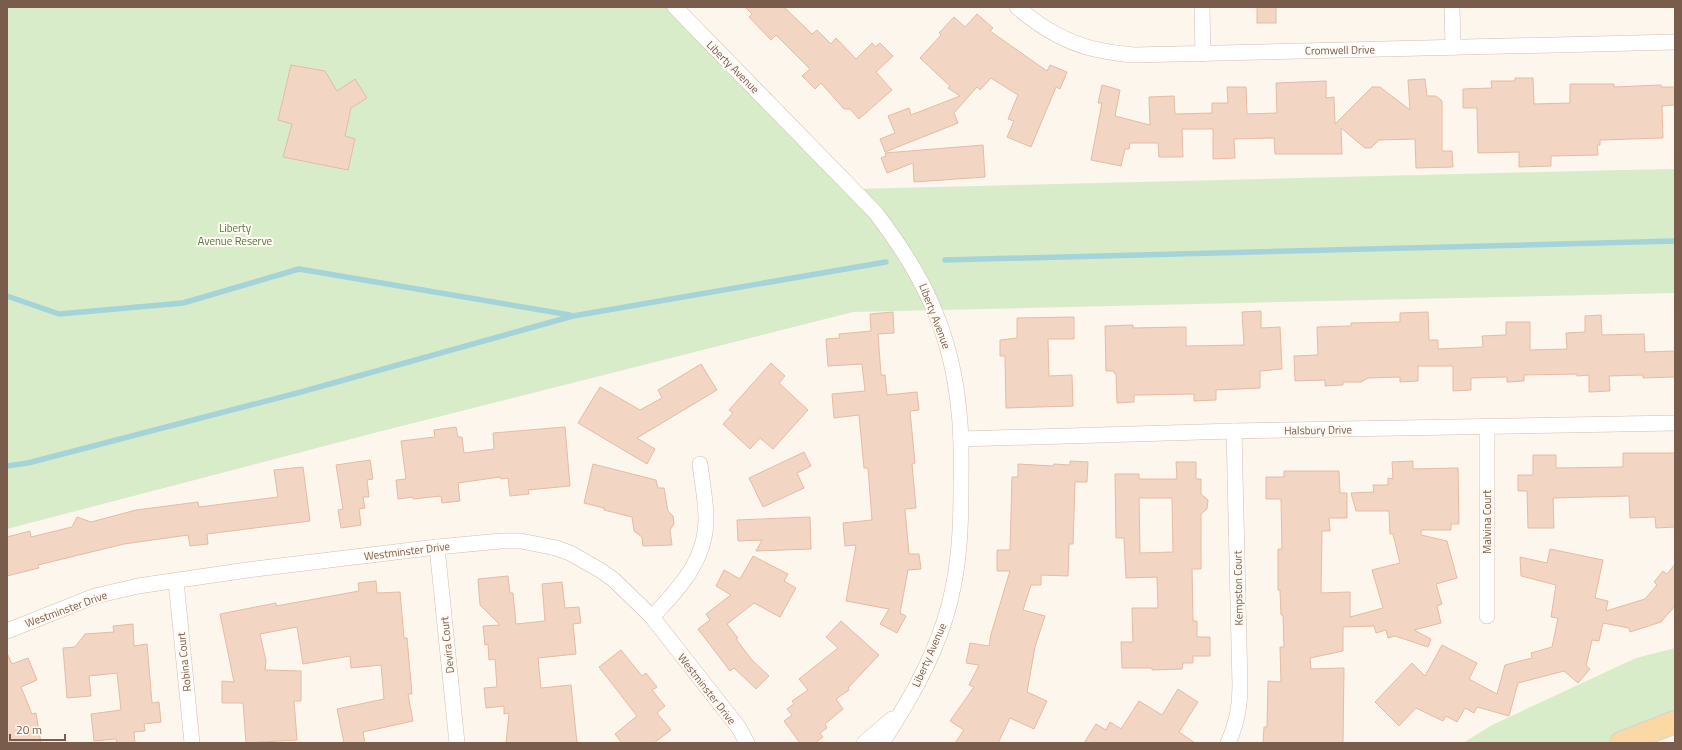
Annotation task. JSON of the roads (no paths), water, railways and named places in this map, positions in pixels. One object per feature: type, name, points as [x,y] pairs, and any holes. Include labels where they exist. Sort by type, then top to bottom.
[{"type":"main road","points":[[1621,743],[1675,722]]},
{"type":"street","name":"Liberty Avenue","points":[[675,7],[875,212],[905,253],[926,290],[945,340],[956,388],[961,439],[960,545],[955,584],[935,648],[904,709],[882,743]]},
{"type":"street","name":"Cromwell Drive","points":[[1017,7],[1046,28],[1093,49],[1134,55],[1675,42]]},
{"type":"street","points":[[1202,7],[1203,54]]},
{"type":"street","points":[[1452,7],[1453,47]]},
{"type":"street","name":"Halsbury Drive","points":[[961,439],[1234,431],[1675,423]]},
{"type":"street","name":"Malvina Court","points":[[1487,427],[1487,616]]},
{"type":"street","name":"Kempston Court","points":[[1228,743],[1236,726],[1240,706],[1234,431]]},
{"type":"street","points":[[652,617],[684,582],[699,556],[706,518],[700,464]]},
{"type":"street","name":"Westminster Drive","points":[[7,631],[95,596],[138,586],[247,570],[437,547],[501,541],[521,541],[556,548],[570,553],[600,570],[614,580],[652,617],[738,728],[747,743]]},
{"type":"street","name":"Devira Court","points":[[437,547],[457,743]]},
{"type":"street","name":"Robina Court","points":[[176,581],[192,743]]},
{"type":"street","name":"Liberty Avenue","points":[[864,743],[904,709]]},
{"type":"street","name":"Westminster Drive","points":[[738,728],[754,743]]},
{"type":"waterway","points":[[945,260],[1675,241]]},
{"type":"waterway","points":[[7,466],[28,463],[301,392],[573,316],[886,262]]},
{"type":"waterway","points":[[7,296],[59,314],[183,303],[299,269],[570,315]]},
{"type":"park label","name":"Liberty Avenue Reserve","points":[[235,234]]}]
